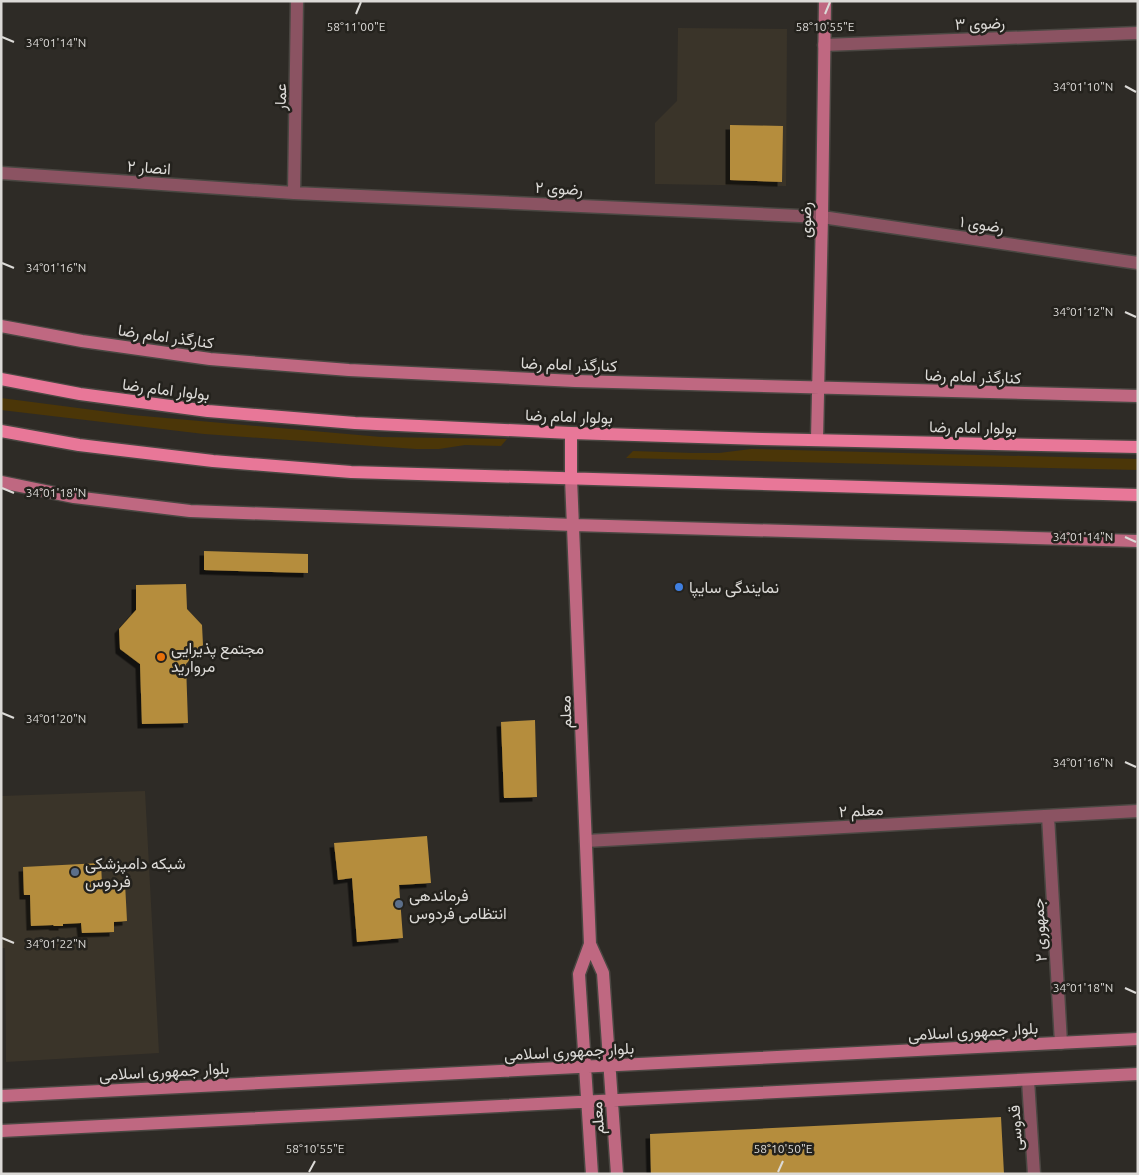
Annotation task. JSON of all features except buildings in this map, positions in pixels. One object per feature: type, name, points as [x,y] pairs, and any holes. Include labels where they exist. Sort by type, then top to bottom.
[{"type":"main road","name":"بولوار امام رضا","points":[[1,379],[80,394],[208,411],[355,423],[571,433],[1138,446]]},
{"type":"main road","points":[[1,431],[79,444],[213,461],[351,472],[1138,495]]},
{"type":"main road","points":[[571,433],[571,478]]},
{"type":"street","name":"عمار","points":[[294,193],[298,1]]},
{"type":"street","name":"رضوی","points":[[817,439],[825,1]]},
{"type":"street","name":"رضوی ۳","points":[[824,45],[1138,33]]},
{"type":"street","name":"انصار ۲","points":[[1,173],[294,193]]},
{"type":"street","name":"رضوی ۲","points":[[294,193],[822,216]]},
{"type":"street","name":"رضوی ۱","points":[[822,216],[1138,263]]},
{"type":"street","name":"کنارگذر امام رضا","points":[[1,326],[82,341],[210,359],[339,369],[575,381],[1138,396]]},
{"type":"street","name":"معلم","points":[[571,478],[590,944],[603,973],[617,1174]]},
{"type":"street","points":[[1,482],[74,497],[190,511],[574,525],[1138,541]]},
{"type":"street","name":"معلم ۲","points":[[586,841],[1138,811]]},
{"type":"street","name":"جمهوری ۲","points":[[1048,816],[1062,1043]]},
{"type":"street","name":"معلم","points":[[590,944],[579,974],[592,1174]]},
{"type":"street","name":"بلوار جمهوری اسلامی","points":[[1,1096],[1138,1039]]},
{"type":"street","points":[[1,1131],[1138,1074]]},
{"type":"street","name":"قدوسی","points":[[1028,1080],[1034,1174]]},
{"type":"shaded area","points":[[678,28],[787,29],[786,186],[655,184],[655,123],[677,101]]},
{"type":"shaded area","points":[[1,398],[132,415],[381,437],[507,439],[501,446],[465,445],[439,449],[416,449],[204,434],[1,410]]},
{"type":"shaded area","points":[[751,449],[1138,459],[1138,470],[626,458],[633,451],[719,453]]},
{"type":"shaded area","name":"شبکه دامپزشکی فردوس","points":[[145,791],[159,1053],[6,1062],[5,948],[1,948],[1,796]]},
{"type":"place","name":"نمایندگی سایپا","points":[[679,587]]},
{"type":"place","name":"مجتمع پذیرایی مروارید","points":[[161,657]]},
{"type":"place","name":"شبکه دامپزشکی فردوس","points":[[75,872]]},
{"type":"place","name":"فرماندهی انتظامی فردوس","points":[[399,904]]}]
